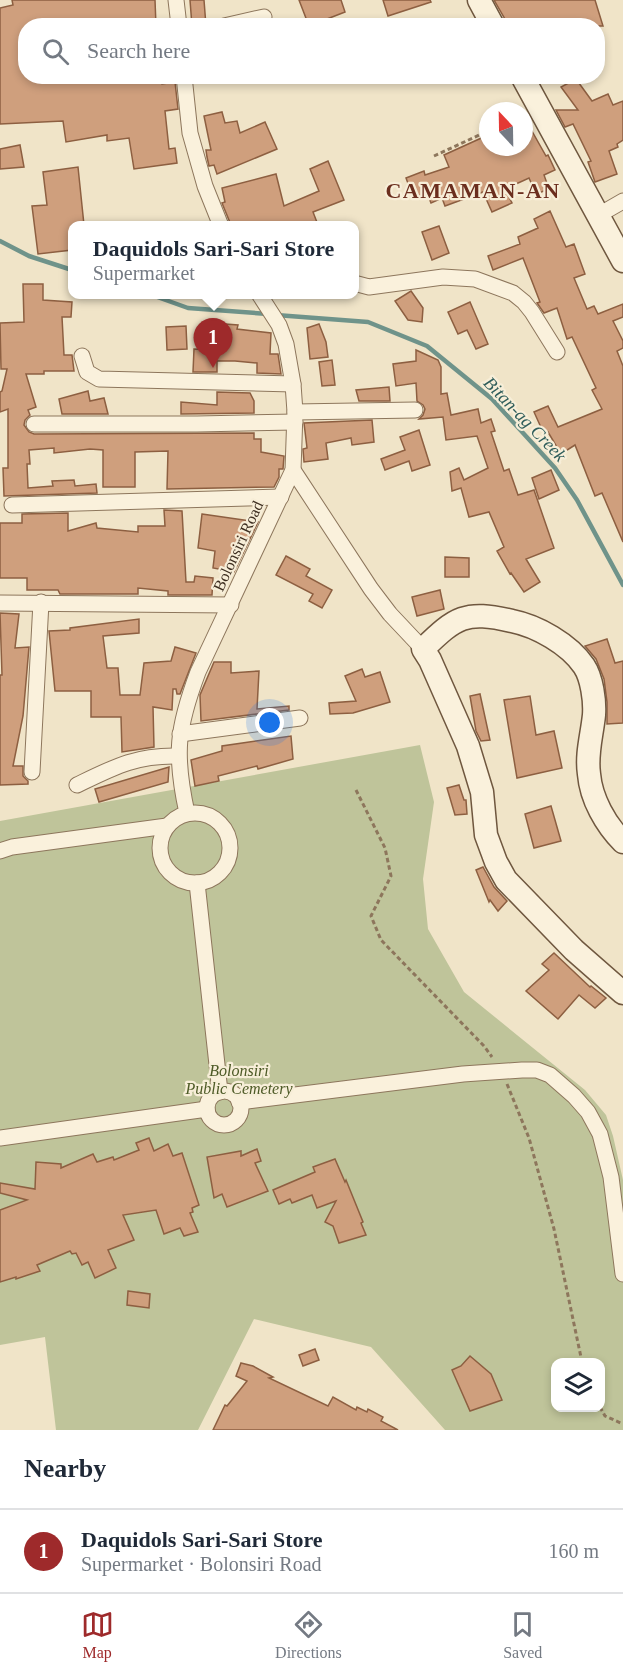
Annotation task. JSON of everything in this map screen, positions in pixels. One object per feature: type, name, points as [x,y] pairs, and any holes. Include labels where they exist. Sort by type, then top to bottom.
[{"type":"main road","points":[[479,0],[489,18]]},
{"type":"main road","points":[[526,84],[623,261]]},
{"type":"main road","points":[[623,843],[613,832],[591,788],[588,772],[594,713],[591,688],[585,668],[572,653],[555,640],[526,624],[494,616],[475,615],[445,628],[423,649],[468,746],[482,792],[486,835],[496,862],[506,880],[574,950],[623,993]]},
{"type":"street","points":[[176,0],[178,18]]},
{"type":"street","points":[[260,18],[264,17]]},
{"type":"street","points":[[185,84],[190,133],[205,186],[220,221]]},
{"type":"street","points":[[597,216],[623,201]]},
{"type":"street","points":[[359,284],[369,287],[443,277],[475,279],[513,293],[524,302],[557,352]]},
{"type":"street","name":"Bolonsiri Road","points":[[187,813],[180,782],[178,756],[180,734],[189,695],[293,470],[295,417],[293,384],[286,344],[279,325],[262,299]]},
{"type":"street","points":[[82,356],[87,372],[99,379],[293,384]]},
{"type":"street","points":[[34,424],[295,417],[415,410]]},
{"type":"street","points":[[293,470],[371,589],[390,614],[423,649]]},
{"type":"street","points":[[12,505],[281,497]]},
{"type":"street","points":[[32,772],[41,602]]},
{"type":"street","points":[[0,603],[231,605]]},
{"type":"street","points":[[180,734],[300,718]]},
{"type":"street","points":[[77,785],[124,763],[141,758],[178,756]]},
{"type":"street","points":[[187,813],[203,813],[212,817],[220,823],[230,840],[228,860],[223,868],[216,876],[197,883],[178,878],[164,864],[160,855],[160,845],[167,826],[174,819],[187,813]]},
{"type":"street","points":[[0,851],[167,826]]},
{"type":"street","points":[[197,883],[220,1092]]},
{"type":"street","points":[[239,1102],[463,1074],[537,1070],[550,1075],[588,1112],[600,1134],[610,1177],[623,1274]]},
{"type":"street","points":[[220,1092],[231,1094],[239,1102],[240,1113],[227,1125],[211,1120],[207,1109],[210,1098],[220,1092]]},
{"type":"street","points":[[0,1138],[207,1109]]},
{"type":"path","points":[[434,156],[479,135]]},
{"type":"path","points":[[356,790],[385,848],[391,876],[371,916],[381,940],[484,1046],[502,1071],[529,1138],[554,1229],[581,1358]]},
{"type":"path","points":[[603,1412],[605,1416],[623,1424]]},
{"type":"green space","name":"Bolonsiri Public Cemetery","points":[[420,745],[434,802],[423,879],[428,929],[464,992],[585,1090],[606,1115],[613,1136],[623,1180],[623,1430],[445,1430],[371,1347],[254,1319],[198,1430],[56,1430],[45,1337],[0,1345],[0,821]]},
{"type":"building","points":[[12,0],[155,0],[156,18],[18,18],[18,84],[175,84],[178,109],[165,111],[169,149],[175,148],[177,163],[134,169],[129,138],[107,141],[107,135],[66,142],[63,121],[0,124],[0,8],[13,5]]},
{"type":"building","points":[[190,0],[204,0],[205,18],[191,18]]},
{"type":"building","points":[[299,0],[341,0],[345,12],[330,18],[306,18]]},
{"type":"building","points":[[383,0],[430,0],[431,2],[388,16]]},
{"type":"building","points":[[494,0],[595,0],[601,18],[504,18]]},
{"type":"building","points":[[567,84],[580,84],[592,101],[608,94],[613,105],[623,101],[623,140],[617,144],[618,147],[609,151],[617,174],[595,182],[588,162],[591,161],[573,124],[565,127],[556,110],[578,110],[561,87]]},
{"type":"building","points":[[222,112],[225,123],[237,121],[240,133],[265,122],[277,149],[217,174],[214,165],[209,166],[206,150],[211,150],[204,116]]},
{"type":"building","points":[[533,133],[555,170],[544,175],[549,189],[536,194],[529,178],[505,189],[512,203],[492,212],[483,192],[445,206],[442,198],[431,203],[429,198],[412,194],[406,178],[424,171],[425,175],[449,167],[444,155],[479,139],[479,156],[533,156]]},
{"type":"building","points":[[20,145],[24,167],[0,169],[0,149]]},
{"type":"building","points":[[328,161],[344,200],[313,212],[316,221],[229,221],[222,203],[225,202],[222,188],[276,174],[284,206],[319,191],[310,169]]},
{"type":"building","points":[[78,167],[84,221],[68,221],[68,250],[38,254],[32,206],[47,205],[43,172]]},
{"type":"building","points":[[550,211],[566,247],[574,244],[585,274],[574,278],[587,309],[594,306],[598,314],[623,304],[623,317],[613,321],[623,341],[623,348],[617,351],[623,366],[623,542],[602,493],[595,496],[575,445],[561,454],[548,432],[544,434],[534,412],[548,406],[558,427],[602,409],[592,390],[596,388],[572,337],[567,339],[557,308],[544,313],[537,303],[540,302],[523,258],[493,270],[488,256],[520,244],[518,237],[538,228],[534,219]]},
{"type":"building","points":[[439,226],[449,253],[432,260],[422,232]]},
{"type":"building","points":[[23,284],[43,284],[43,300],[72,302],[71,317],[62,317],[64,355],[72,355],[74,371],[44,371],[44,374],[26,374],[36,407],[28,410],[30,415],[25,420],[24,425],[29,432],[34,434],[254,433],[254,439],[261,439],[261,452],[284,456],[283,469],[279,469],[279,477],[274,487],[167,489],[168,451],[135,452],[135,487],[103,487],[103,450],[54,453],[54,448],[29,450],[28,488],[53,486],[52,481],[74,480],[75,486],[96,484],[97,493],[4,496],[3,468],[8,468],[8,409],[0,412],[0,392],[7,369],[1,369],[0,323],[24,322]]},
{"type":"building","points":[[411,291],[423,308],[422,322],[408,320],[395,301]]},
{"type":"building","points":[[470,302],[488,344],[476,349],[467,330],[458,334],[448,312]]},
{"type":"building","points":[[225,324],[238,325],[237,329],[271,333],[270,354],[278,354],[281,374],[257,373],[257,363],[235,361],[217,361],[217,372],[193,372],[194,349],[223,350]]},
{"type":"building","points":[[319,324],[326,342],[328,357],[310,359],[307,328]]},
{"type":"building","points":[[186,326],[187,349],[167,350],[166,327]]},
{"type":"building","points":[[416,350],[438,360],[441,367],[441,394],[447,393],[451,415],[478,409],[481,423],[491,419],[495,431],[491,432],[504,471],[509,469],[518,495],[534,490],[554,548],[526,559],[540,582],[524,592],[497,551],[504,547],[489,512],[469,517],[461,488],[452,491],[450,472],[459,468],[464,480],[488,468],[477,436],[446,440],[443,417],[419,419],[425,409],[417,401],[416,383],[396,386],[393,364],[416,361]]},
{"type":"building","points":[[332,360],[335,385],[322,386],[319,362]]},
{"type":"building","points":[[389,387],[390,401],[359,401],[356,390]]},
{"type":"building","points":[[88,391],[90,401],[104,398],[108,414],[62,414],[59,399]]},
{"type":"building","points":[[217,392],[250,393],[254,401],[254,413],[181,414],[181,402],[217,405]]},
{"type":"building","points":[[372,420],[374,442],[352,445],[351,438],[326,443],[328,459],[304,462],[303,449],[307,448],[304,423]]},
{"type":"building","points":[[419,430],[430,465],[412,471],[409,461],[385,470],[381,459],[405,450],[400,437]]},
{"type":"building","points":[[551,470],[559,490],[539,499],[532,478]]},
{"type":"building","points":[[164,510],[182,511],[186,582],[194,582],[195,576],[213,578],[212,595],[168,595],[168,591],[138,588],[138,594],[60,594],[58,590],[27,590],[27,578],[0,578],[0,523],[22,523],[22,514],[68,513],[68,531],[96,523],[97,528],[138,532],[138,526],[165,526]]},
{"type":"building","points":[[202,514],[258,522],[234,572],[213,568],[215,551],[198,548]]},
{"type":"building","points":[[286,556],[310,569],[306,576],[332,590],[322,608],[309,601],[313,594],[276,575]]},
{"type":"building","points":[[445,557],[469,558],[469,577],[445,577]]},
{"type":"building","points":[[440,590],[444,609],[417,616],[412,597]]},
{"type":"building","points":[[0,613],[19,614],[15,648],[29,647],[23,716],[13,766],[23,766],[23,776],[28,784],[0,785],[0,675],[2,675]]},
{"type":"building","points":[[139,619],[139,633],[103,636],[107,668],[118,668],[120,695],[140,695],[144,663],[171,661],[175,647],[196,653],[180,694],[173,689],[172,710],[153,707],[154,747],[122,752],[121,717],[91,717],[91,691],[55,691],[49,631]]},
{"type":"building","points":[[607,639],[615,663],[623,661],[623,723],[607,724],[604,679],[596,659],[585,646]]},
{"type":"building","points":[[214,662],[231,662],[231,673],[259,671],[257,709],[289,706],[289,710],[201,721],[200,695]]},
{"type":"building","points":[[362,669],[365,677],[380,672],[390,702],[353,713],[330,714],[329,703],[356,701],[345,676]]},
{"type":"building","points":[[480,694],[490,740],[481,741],[476,731],[470,696]]},
{"type":"building","points":[[530,696],[536,735],[554,731],[562,768],[517,778],[504,700]]},
{"type":"building","points":[[291,736],[293,759],[258,769],[257,766],[218,776],[219,781],[195,786],[191,760],[222,751],[222,746]]},
{"type":"building","points":[[169,767],[168,782],[99,802],[95,789]]},
{"type":"building","points":[[459,785],[464,800],[466,800],[467,814],[455,815],[447,788]]},
{"type":"building","points":[[551,806],[561,841],[534,848],[525,814]]},
{"type":"building","points":[[483,867],[494,887],[507,901],[498,911],[490,900],[489,902],[476,870]]},
{"type":"building","points":[[554,953],[590,987],[606,998],[595,1008],[579,995],[558,1019],[526,991],[549,970],[542,964]]},
{"type":"building","points":[[149,1138],[154,1151],[168,1144],[173,1156],[182,1153],[199,1205],[192,1208],[193,1212],[190,1213],[198,1232],[184,1236],[180,1228],[164,1234],[156,1210],[123,1215],[134,1240],[108,1250],[116,1268],[95,1278],[88,1262],[82,1265],[76,1253],[72,1254],[70,1251],[37,1265],[40,1271],[0,1282],[0,1210],[27,1200],[0,1193],[0,1183],[35,1189],[36,1162],[61,1164],[61,1168],[93,1154],[97,1162],[113,1157],[114,1160],[139,1150],[136,1143]]},
{"type":"building","points":[[257,1149],[261,1161],[255,1163],[268,1191],[227,1207],[222,1194],[214,1198],[207,1157],[241,1151],[241,1156]]},
{"type":"building","points":[[335,1159],[345,1182],[346,1180],[366,1235],[339,1243],[333,1226],[325,1222],[336,1201],[317,1208],[312,1195],[292,1203],[290,1199],[279,1204],[273,1190],[315,1172],[313,1167]]},
{"type":"building","points":[[128,1291],[150,1294],[149,1308],[127,1305]]},
{"type":"building","points":[[315,1349],[319,1360],[303,1366],[299,1355]]},
{"type":"building","points":[[470,1356],[491,1374],[502,1400],[470,1411],[452,1370],[461,1366]]},
{"type":"building","points":[[241,1363],[253,1366],[273,1377],[269,1378],[328,1406],[333,1397],[356,1410],[357,1407],[367,1412],[368,1409],[383,1417],[381,1421],[398,1430],[213,1430],[225,1405],[227,1406],[247,1381],[236,1376]]},
{"type":"waterway","name":"Bitan-ag Creek","points":[[0,241],[29,256],[68,269]]},
{"type":"waterway","name":"Bitan-ag Creek","points":[[163,299],[188,308],[268,314]]},
{"type":"waterway","name":"Bitan-ag Creek","points":[[276,315],[368,322],[427,346],[492,399],[555,468],[577,500],[623,585]]},
{"type":"place","name":"Daquidols Sari-Sari Store","points":[[213,368]]},
{"type":"district","name":"CAMAMAN-AN","points":[[473,190]]}]
